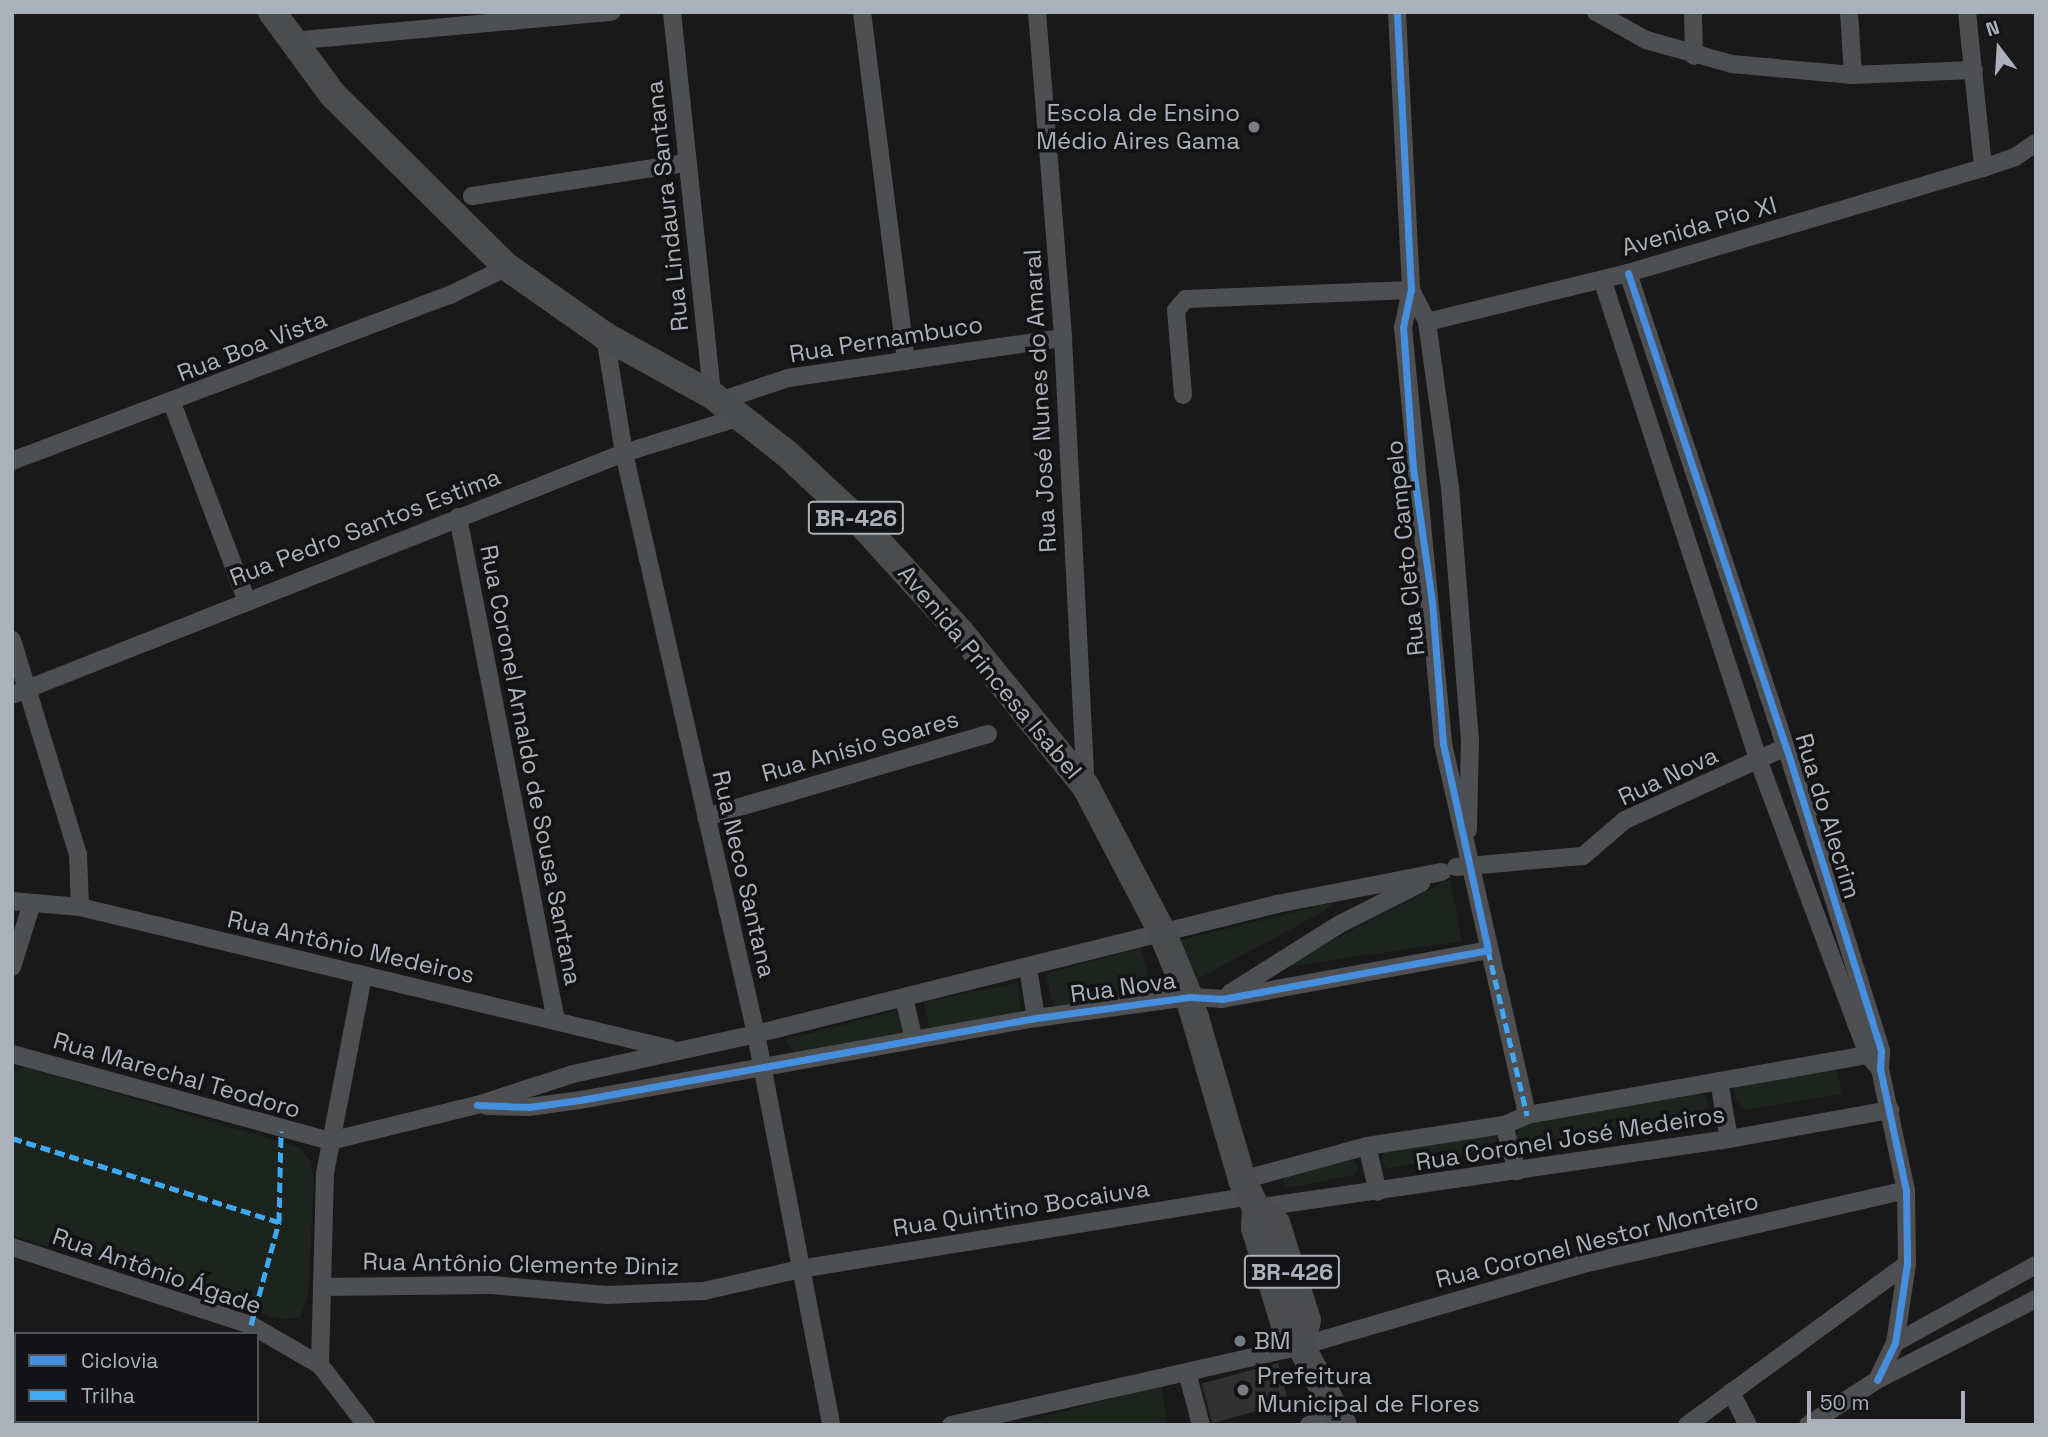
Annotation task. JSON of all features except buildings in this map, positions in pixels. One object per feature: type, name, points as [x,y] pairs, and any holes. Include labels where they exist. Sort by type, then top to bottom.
[{"type":"main road","name":"Avenida Princesa Isabel","points":[[272,12],[333,95],[507,267],[605,336],[724,404],[860,522],[961,633],[1086,787],[1162,932],[1189,997],[1285,1325],[1301,1346],[1342,1420]]},
{"type":"street","points":[[291,41],[612,12]]},
{"type":"street","name":"Rua Lindaura Santana","points":[[672,12],[686,163],[724,404]]},
{"type":"street","points":[[862,12],[906,360]]},
{"type":"street","name":"Rua José Nunes do Amaral","points":[[1037,12],[1063,338],[1086,787]]},
{"type":"street","name":"Rua Cleto Campelo","points":[[1397,12],[1411,290],[1403,327],[1413,469],[1432,602],[1443,744],[1467,863],[1527,1115]]},
{"type":"street","points":[[1596,12],[1646,40],[1694,56],[1800,73],[1853,75],[1975,70]]},
{"type":"street","points":[[1693,12],[1694,56]]},
{"type":"street","points":[[1849,12],[1853,75]]},
{"type":"street","points":[[1967,12],[1983,168]]},
{"type":"street","name":"Avenida Pio XI","points":[[1427,322],[1629,273],[1983,168],[2015,157],[2036,144]]},
{"type":"street","points":[[472,196],[686,163]]},
{"type":"street","name":"Rua Boa Vista","points":[[12,461],[172,403],[450,295],[507,267]]},
{"type":"street","name":"Rua do Alecrim","points":[[1629,273],[1786,747],[1881,1051],[1874,1062]]},
{"type":"street","name":"Rua do Alecrim","points":[[1602,279],[1759,762],[1890,1110],[1906,1190],[1907,1264],[1895,1343],[1877,1380]]},
{"type":"street","points":[[1183,395],[1176,310],[1186,299],[1411,290]]},
{"type":"street","name":"Rua Cleto Campelo","points":[[1411,290],[1427,322],[1450,487],[1470,739],[1467,863]]},
{"type":"street","name":"Rua Neco Santana","points":[[605,336],[624,453],[756,1034],[831,1425]]},
{"type":"street","name":"Rua Pernambuco","points":[[724,404],[788,378],[1063,338]]},
{"type":"street","points":[[172,403],[246,600]]},
{"type":"street","name":"Rua Pedro Santos Estima","points":[[20,692],[246,600],[624,453],[724,404]]},
{"type":"street","points":[[1669,489],[1697,476]]},
{"type":"street","name":"Rua Coronel Arnaldo de Sousa Santana","points":[[458,517],[556,1021]]},
{"type":"street","points":[[12,640],[20,692],[78,854],[80,907]]},
{"type":"street","name":"Rua Anísio Soares","points":[[706,817],[988,734]]},
{"type":"street","name":"Rua Nova","points":[[1222,999],[1340,924],[1442,872],[1467,863],[1583,856],[1625,820],[1759,762],[1786,747]]},
{"type":"street","name":"Rua Nova","points":[[477,1105],[573,1074],[756,1034],[1028,968],[1162,932],[1442,872]]},
{"type":"street","name":"Rua Antônio Medeiros","points":[[12,901],[80,907],[677,1051]]},
{"type":"street","points":[[12,967],[32,902]]},
{"type":"street","name":"Rua Nova","points":[[477,1105],[529,1107],[580,1100],[762,1065],[1036,1018],[1189,997],[1222,999],[1488,950]]},
{"type":"street","points":[[1028,968],[1036,1018]]},
{"type":"street","points":[[363,976],[330,1141],[320,1366],[366,1425]]},
{"type":"street","points":[[904,998],[914,1040]]},
{"type":"street","name":"Rua Marechal Teodoro","points":[[12,1054],[330,1141]]},
{"type":"street","points":[[629,1062],[636,1090]]},
{"type":"street","name":"Rua Coronel José Medeiros","points":[[1249,1195],[1367,1146],[1504,1125],[1527,1115],[1719,1081],[1874,1062]]},
{"type":"street","points":[[573,1074],[580,1100]]},
{"type":"street","points":[[1719,1081],[1729,1139]]},
{"type":"street","points":[[330,1141],[477,1105]]},
{"type":"street","name":"Rua Coronel José Medeiros","points":[[1249,1195],[1378,1192],[1729,1139],[1890,1110]]},
{"type":"street","points":[[1504,1125],[1517,1171]]},
{"type":"street","points":[[1367,1146],[1378,1192]]},
{"type":"street","name":"Rua Coronel Nestor Monteiro","points":[[951,1425],[1301,1346],[1580,1265],[1906,1190]]},
{"type":"street","name":"Rua Quintino Bocaiuva","points":[[800,1269],[1249,1195]]},
{"type":"street","name":"Rua Antônio Ágade","points":[[12,1247],[251,1325],[320,1366]]},
{"type":"street","points":[[1687,1425],[1907,1264]]},
{"type":"street","points":[[1895,1343],[2036,1265]]},
{"type":"street","name":"Rua Antônio Clemente Diniz","points":[[322,1287],[491,1285],[607,1295],[704,1291],[800,1269]]},
{"type":"street","points":[[1808,1425],[1877,1380],[2036,1299]]},
{"type":"street","points":[[1188,1372],[1202,1425]]},
{"type":"street","points":[[1731,1392],[1748,1425]]},
{"type":"street","points":[[1309,1425],[1342,1420]]},
{"type":"shaded area","points":[[1450,879],[1462,941],[1279,968]]},
{"type":"shaded area","points":[[1335,902],[1321,913],[1198,979],[1190,977],[1178,947],[1181,940]]},
{"type":"shaded area","points":[[1141,948],[1153,992],[1054,1008],[1046,974]]},
{"type":"shaded area","points":[[1018,983],[1021,1014],[929,1028],[924,1002]]},
{"type":"shaded area","points":[[896,1011],[903,1035],[797,1055],[785,1040]]},
{"type":"shaded area","points":[[1834,1055],[1842,1094],[1746,1110],[1735,1100],[1733,1086]]},
{"type":"shaded area","points":[[25,1067],[299,1147],[311,1161],[314,1182],[308,1296],[300,1318],[278,1319],[12,1235],[12,1072]]},
{"type":"shaded area","points":[[1703,1091],[1709,1105],[1701,1116],[1528,1145],[1516,1137],[1521,1124]]},
{"type":"shaded area","points":[[1498,1135],[1495,1148],[1387,1169],[1381,1161],[1384,1152]]},
{"type":"shaded area","points":[[1352,1159],[1358,1167],[1354,1175],[1288,1188],[1283,1182],[1284,1174]]},
{"type":"shaded area","points":[[1162,1385],[1167,1425],[1014,1425]]},
{"type":"marked path","points":[[1488,950],[1527,1115]]},
{"type":"marked path","points":[[251,1325],[279,1222],[281,1131]]},
{"type":"marked path","points":[[12,1138],[279,1222]]},
{"type":"cycle path","points":[[477,1105],[529,1107],[580,1100],[1036,1018],[1189,997],[1222,999],[1488,950],[1443,744],[1432,602],[1413,469],[1403,327],[1411,290],[1397,12]]},
{"type":"cycle path","points":[[1628,273],[1786,747],[1881,1051],[1880,1069],[1906,1190],[1907,1264],[1895,1343],[1877,1380]]},
{"type":"place","name":"Escola de Ensino Médio Aires Gama","points":[[1254,127]]},
{"type":"place","name":"BM","points":[[1240,1341]]},
{"type":"place","name":"Prefeitura Municipal de Flores","points":[[1243,1390]]}]
